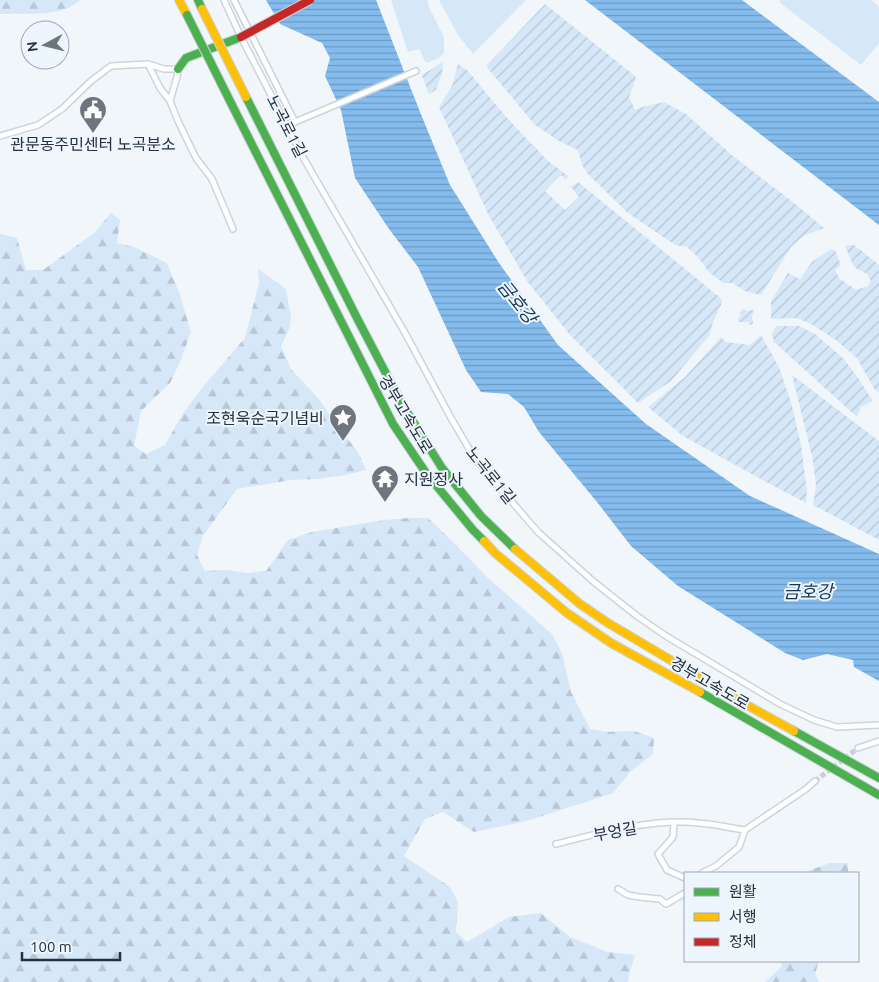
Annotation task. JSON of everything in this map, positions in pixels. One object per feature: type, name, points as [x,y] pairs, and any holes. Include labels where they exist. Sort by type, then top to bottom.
[{"type":"main road","name":"경부고속도로","points":[[179,0],[393,424],[426,473],[473,530],[520,575],[567,613],[589,628],[879,795]]},
{"type":"main road","name":"경부고속도로","points":[[198,0],[402,404],[442,468],[481,516],[580,604],[601,618],[744,703],[879,778]]},
{"type":"main road","points":[[178,69],[186,58],[240,37],[310,0]]},
{"type":"street","name":"노곡로1길","points":[[224,0],[240,37],[304,160],[404,330],[475,459],[538,532],[594,582],[637,616],[666,636],[780,704],[814,720],[837,727],[879,725]]},
{"type":"street","points":[[234,0],[294,122]]},
{"type":"street","points":[[148,64],[160,88],[170,101],[196,158],[212,180],[233,229]]},
{"type":"street","points":[[0,136],[38,125],[62,109],[112,66],[148,64],[164,69],[178,69],[170,101]]},
{"type":"street","points":[[286,125],[416,71]]},
{"type":"street","points":[[858,748],[879,741]]},
{"type":"street","points":[[704,872],[716,866],[739,847],[745,830],[814,781]]},
{"type":"street","points":[[674,822],[673,838],[658,854],[667,870],[684,878]]},
{"type":"street","name":"부엉길","points":[[556,844],[607,831],[660,823],[698,823],[745,830]]},
{"type":"street","points":[[618,889],[628,895],[660,899],[666,904],[684,894]]},
{"type":"green space","points":[[0,0],[80,0],[63,10],[53,12],[0,14]]},
{"type":"green space","points":[[391,0],[428,0],[428,5],[444,37],[444,53],[439,58],[426,63],[419,49],[408,52]]},
{"type":"green space","points":[[439,0],[526,0],[473,54],[458,35]]},
{"type":"green space","points":[[781,0],[872,0],[879,7],[879,43],[861,65],[779,2]]},
{"type":"green space","points":[[545,4],[635,76],[636,79],[629,97],[635,110],[664,102],[686,114],[733,156],[824,228],[803,236],[791,247],[761,295],[745,291],[732,283],[723,283],[708,271],[698,257],[687,247],[675,245],[628,213],[588,174],[582,165],[578,150],[559,141],[535,125],[486,66]]},
{"type":"green space","points":[[443,62],[442,73],[436,90],[429,94],[422,75]]},
{"type":"green space","points":[[458,64],[468,71],[507,118],[548,161],[568,176],[566,180],[561,175],[545,191],[565,210],[579,197],[571,187],[578,182],[722,299],[709,336],[671,381],[638,403],[570,335],[527,281],[489,216],[439,107],[452,86]]},
{"type":"green space","points":[[111,213],[120,220],[117,243],[134,247],[167,263],[180,295],[191,332],[170,383],[141,411],[134,446],[146,454],[165,445],[182,415],[202,388],[245,338],[259,283],[258,269],[286,289],[291,317],[290,327],[281,346],[291,369],[319,399],[358,452],[366,470],[318,479],[291,480],[237,489],[203,536],[197,555],[205,571],[227,570],[247,573],[266,571],[288,540],[312,532],[384,520],[428,518],[487,577],[552,634],[562,653],[571,692],[590,729],[607,732],[634,731],[654,738],[653,754],[631,771],[613,793],[527,821],[474,832],[443,812],[425,819],[404,856],[450,887],[458,902],[456,932],[467,942],[509,917],[541,913],[570,937],[608,952],[635,955],[628,982],[0,982],[0,234],[17,238],[26,270],[43,270],[94,233]]},
{"type":"green space","points":[[854,245],[879,265],[879,392],[875,390],[857,358],[836,340],[811,324],[797,318],[771,319],[771,301],[788,273],[800,279],[812,262],[831,249],[835,250],[841,265],[835,270],[839,278],[856,290],[868,286],[871,281],[867,274],[854,267],[845,246]]},
{"type":"green space","points":[[744,309],[754,311],[752,316],[753,323],[750,325],[748,322],[738,322],[741,315],[739,313]]},
{"type":"green space","points":[[776,326],[799,326],[815,334],[843,358],[873,401],[861,407],[857,417],[774,342],[772,334]]},
{"type":"green space","points":[[761,335],[779,367],[791,402],[801,445],[807,491],[806,503],[683,436],[648,407],[685,377],[721,337],[726,342],[750,345]]},
{"type":"green space","points":[[792,375],[879,441],[879,540],[813,505],[816,485],[812,456]]},
{"type":"green space","points":[[830,863],[848,863],[848,872],[805,872]]},
{"type":"green space","points":[[780,962],[819,962],[815,974],[819,982],[765,982],[782,966]]},
{"type":"water","name":"금호강","points":[[266,0],[376,0],[450,185],[499,263],[558,345],[646,424],[750,496],[879,554],[879,681],[854,667],[853,660],[827,654],[803,660],[785,653],[678,586],[631,546],[539,432],[524,407],[508,394],[481,392],[466,370],[418,267],[389,229],[355,178],[341,110],[325,76],[330,58],[322,43],[280,24]]},
{"type":"water","points":[[585,0],[742,0],[879,102],[879,225]]},
{"type":"tunnel","points":[[815,781],[858,748]]},
{"type":"traffic: fast","points":[[198,0],[202,9]]},
{"type":"traffic: fast","points":[[187,15],[232,105]]},
{"type":"traffic: fast","points":[[178,69],[186,58],[241,37]]},
{"type":"traffic: fast","points":[[246,97],[402,404],[442,468],[481,516],[515,549]]},
{"type":"traffic: fast","points":[[232,105],[393,424],[426,473],[484,541]]},
{"type":"traffic: fast","points":[[700,692],[879,795]]},
{"type":"traffic: fast","points":[[794,731],[879,778]]},
{"type":"traffic: slow","points":[[179,0],[187,15]]},
{"type":"traffic: slow","points":[[202,9],[246,97]]},
{"type":"traffic: slow","points":[[484,541],[495,553],[567,613],[611,643],[700,692]]},
{"type":"traffic: slow","points":[[515,549],[580,604],[608,623],[794,731]]},
{"type":"traffic: jam","points":[[241,37],[310,0]]},
{"type":"place","name":"관문동주민센터 노곡분소","points":[[93,134]]},
{"type":"place","name":"조현욱순국기념비","points":[[343,442]]},
{"type":"place","name":"지원정사","points":[[385,503]]}]
